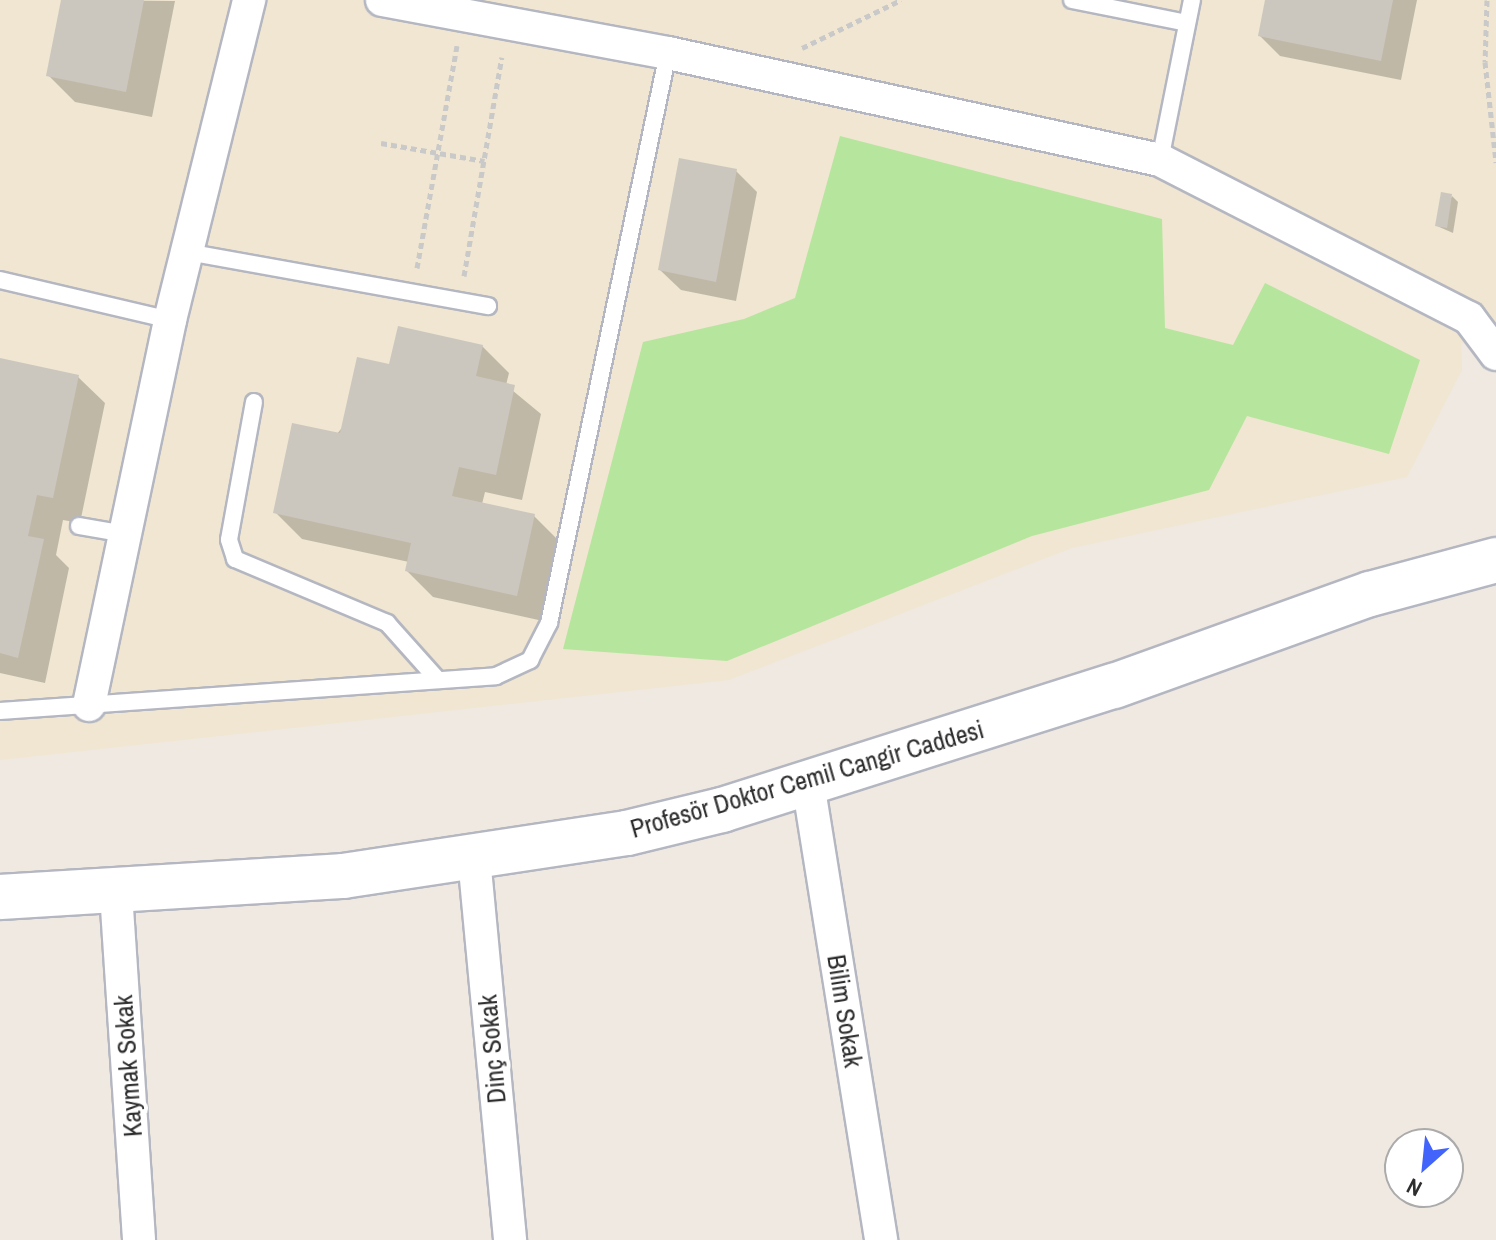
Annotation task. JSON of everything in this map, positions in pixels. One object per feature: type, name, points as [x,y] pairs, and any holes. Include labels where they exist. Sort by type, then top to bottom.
[{"type":"street","points":[[89,705],[170,320],[249,0]]},
{"type":"street","points":[[382,0],[668,53],[1160,160],[1469,318],[1496,354]]},
{"type":"street","name":"Profesör Doktor Cemil Cangir Caddesi","points":[[0,897],[116,893],[474,858],[627,833],[808,783],[1114,686],[1370,594],[1496,560]]},
{"type":"street","name":"Bilim Sokak","points":[[808,783],[881,1240]]},
{"type":"street","name":"Dinç Sokak","points":[[474,858],[510,1240]]},
{"type":"street","name":"Kaymak Sokak","points":[[116,893],[139,1240]]},
{"type":"lane","points":[[1072,0],[1187,23]]},
{"type":"lane","points":[[1160,160],[1192,0]]},
{"type":"lane","points":[[0,711],[496,676],[530,660],[549,623],[668,53]]},
{"type":"lane","points":[[187,252],[488,306]]},
{"type":"lane","points":[[0,280],[170,320]]},
{"type":"lane","points":[[254,402],[229,540],[235,559],[387,623],[438,680]]},
{"type":"lane","points":[[79,526],[125,534]]},
{"type":"path","points":[[795,54],[901,0]]},
{"type":"path","points":[[1487,0],[1485,62],[1496,162]]},
{"type":"path","points":[[412,293],[459,38]]},
{"type":"path","points":[[459,301],[503,54]]},
{"type":"path","points":[[1485,62],[1496,63]]},
{"type":"path","points":[[381,143],[484,161]]},
{"type":"shaded area","points":[[0,0],[1496,0],[1496,350],[1461,343],[1462,370],[1407,477],[1072,548],[729,680],[0,760]]},
{"type":"green space","points":[[840,136],[1162,219],[1165,328],[1233,345],[1265,283],[1420,360],[1389,454],[1247,416],[1209,490],[1032,536],[727,661],[563,649],[643,342],[744,319],[795,298]]},
{"type":"building","points":[[61,0],[144,0],[126,92],[46,76]]},
{"type":"building","points":[[1265,0],[1393,0],[1381,61],[1258,36]]},
{"type":"building","points":[[679,158],[737,169],[716,282],[658,270]]},
{"type":"building","points":[[1441,192],[1452,194],[1447,228],[1435,226]]},
{"type":"building","points":[[398,326],[483,345],[476,376],[515,385],[496,475],[459,467],[452,496],[535,514],[517,596],[405,571],[411,543],[273,513],[292,423],[340,433],[357,357],[389,364]]},
{"type":"building","points":[[0,358],[79,375],[53,498],[37,495],[28,536],[44,539],[18,658],[0,653]]}]
